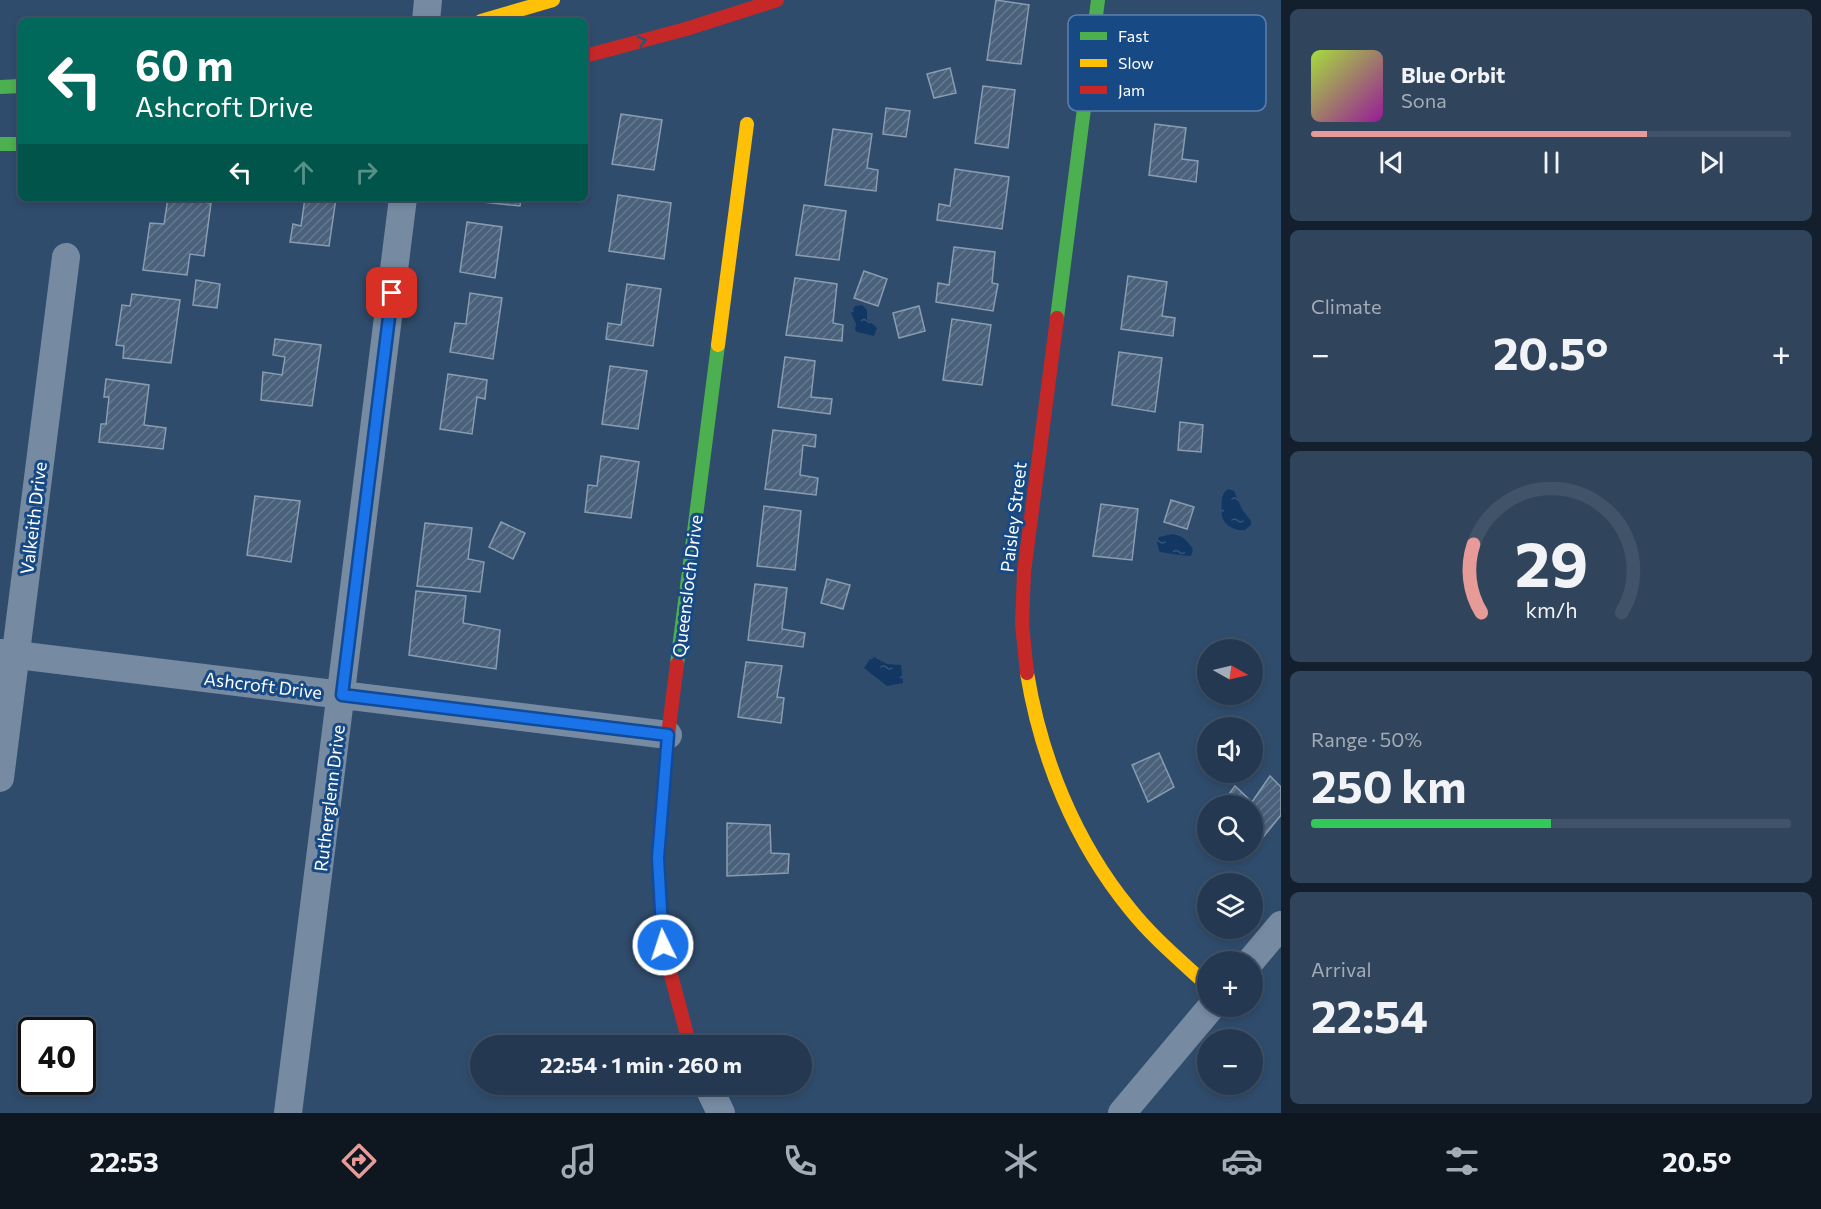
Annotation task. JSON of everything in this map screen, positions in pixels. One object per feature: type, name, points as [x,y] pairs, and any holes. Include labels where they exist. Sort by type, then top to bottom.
[{"type":"street","points":[[426,18],[428,0]]},
{"type":"street","points":[[491,18],[553,0]]},
{"type":"street","points":[[588,55],[686,30],[777,0]]},
{"type":"street","name":"Paisley Street","points":[[1096,15],[1098,0]]},
{"type":"street","points":[[0,87],[18,86]]},
{"type":"street","name":"Paisley Street","points":[[1084,111],[1024,572],[1023,641],[1033,705],[1045,751],[1066,806],[1088,848],[1128,907],[1151,933],[1197,976]]},
{"type":"street","name":"Queensloch Drive","points":[[686,1035],[663,945],[658,858],[668,735],[747,124]]},
{"type":"street","points":[[0,144],[18,144]]},
{"type":"street","name":"Rutherglenn Drive","points":[[288,1113],[404,201]]},
{"type":"street","name":"Valkeith Drive","points":[[0,778],[8,654],[66,257]]},
{"type":"street","name":"Ashcroft Drive","points":[[8,654],[668,735]]},
{"type":"street","points":[[1259,951],[1281,925]]},
{"type":"street","points":[[1122,1113],[1203,1017]]},
{"type":"street","points":[[712,1095],[721,1113]]},
{"type":"water","points":[[862,305],[867,310],[867,319],[877,328],[874,336],[855,330],[856,324],[851,313],[855,306]]},
{"type":"water","points":[[1229,489],[1234,491],[1242,509],[1251,521],[1251,525],[1245,530],[1231,528],[1222,517],[1222,497]]},
{"type":"water","points":[[1173,534],[1189,544],[1193,550],[1191,556],[1159,551],[1157,542],[1159,537]]},
{"type":"water","points":[[872,656],[887,664],[901,665],[903,683],[887,686],[864,668]]},
{"type":"building","points":[[996,0],[1029,5],[1021,64],[987,60]]},
{"type":"building","points":[[950,68],[956,93],[934,98],[927,74]]},
{"type":"building","points":[[983,86],[1015,90],[1008,148],[975,143]]},
{"type":"building","points":[[886,108],[910,111],[906,137],[883,134]]},
{"type":"building","points":[[621,114],[662,120],[654,170],[612,164]]},
{"type":"building","points":[[1155,124],[1186,128],[1182,159],[1198,161],[1196,182],[1149,175]]},
{"type":"building","points":[[833,129],[872,134],[867,168],[878,170],[876,191],[825,185]]},
{"type":"building","points":[[955,169],[1009,177],[1002,229],[937,220],[939,204],[950,206]]},
{"type":"building","points":[[618,195],[671,203],[664,259],[609,251]]},
{"type":"building","points":[[168,201],[211,203],[204,256],[190,254],[187,275],[143,270],[150,223],[164,224]]},
{"type":"building","points":[[305,201],[336,201],[329,246],[290,242],[293,224],[301,226]]},
{"type":"building","points":[[474,201],[521,201],[520,206]]},
{"type":"building","points":[[804,205],[846,211],[839,260],[796,255]]},
{"type":"building","points":[[467,222],[502,227],[495,278],[460,272]]},
{"type":"building","points":[[954,247],[995,252],[992,283],[998,284],[993,311],[936,302],[938,283],[949,285]]},
{"type":"building","points":[[864,271],[887,279],[878,306],[854,298]]},
{"type":"building","points":[[1128,276],[1167,282],[1162,316],[1175,318],[1173,336],[1121,329]]},
{"type":"building","points":[[795,278],[837,284],[833,323],[843,325],[842,341],[786,335]]},
{"type":"building","points":[[196,280],[220,284],[217,308],[193,305]]},
{"type":"building","points":[[627,284],[661,289],[653,346],[606,339],[608,323],[621,325]]},
{"type":"building","points":[[470,293],[502,298],[493,359],[450,352],[455,323],[466,324]]},
{"type":"building","points":[[132,294],[180,300],[171,363],[123,358],[124,346],[116,345],[122,305],[130,306]]},
{"type":"building","points":[[919,306],[925,331],[899,338],[893,313]]},
{"type":"building","points":[[952,319],[991,325],[982,385],[943,380]]},
{"type":"building","points":[[275,339],[321,345],[312,406],[261,400],[263,372],[282,375],[285,357],[273,355]]},
{"type":"building","points":[[1119,352],[1162,358],[1155,412],[1112,405]]},
{"type":"building","points":[[785,357],[815,361],[811,397],[832,399],[830,414],[778,407]]},
{"type":"building","points":[[610,366],[647,371],[638,429],[602,424]]},
{"type":"building","points":[[448,374],[487,380],[485,399],[477,397],[472,434],[440,429]]},
{"type":"building","points":[[106,379],[149,385],[144,425],[166,428],[163,449],[99,442],[101,424],[106,424],[109,397],[104,397]]},
{"type":"building","points":[[1180,422],[1203,425],[1201,452],[1178,450]]},
{"type":"building","points":[[773,430],[816,435],[815,447],[803,445],[800,475],[818,478],[816,495],[765,489]]},
{"type":"building","points":[[601,456],[639,462],[631,518],[585,512],[588,485],[597,486]]},
{"type":"building","points":[[255,496],[300,501],[291,562],[247,555]]},
{"type":"building","points":[[1171,500],[1194,507],[1187,529],[1164,522]]},
{"type":"building","points":[[1101,504],[1138,509],[1132,560],[1093,556]]},
{"type":"building","points":[[764,506],[801,511],[795,570],[757,566]]},
{"type":"building","points":[[501,522],[525,533],[513,559],[489,547]]},
{"type":"building","points":[[425,523],[472,528],[468,559],[484,562],[480,592],[417,586]]},
{"type":"building","points":[[827,579],[850,585],[843,609],[821,603]]},
{"type":"building","points":[[755,584],[787,588],[782,629],[805,633],[803,647],[748,640]]},
{"type":"building","points":[[416,591],[466,596],[463,623],[500,630],[496,669],[409,655]]},
{"type":"building","points":[[746,662],[782,666],[777,697],[784,698],[781,723],[738,717]]},
{"type":"building","points":[[1159,753],[1174,787],[1148,802],[1132,765]]},
{"type":"building","points":[[1270,776],[1281,787],[1281,815],[1263,837],[1263,795],[1257,795]]},
{"type":"building","points":[[1235,786],[1245,795],[1228,795]]},
{"type":"building","points":[[727,823],[770,825],[771,853],[789,854],[788,873],[727,876]]},
{"type":"traffic: fast","points":[[1096,15],[1098,0]]},
{"type":"traffic: fast","points":[[0,87],[18,86]]},
{"type":"traffic: fast","points":[[1057,318],[1084,111]]},
{"type":"traffic: fast","points":[[0,144],[18,144]]},
{"type":"traffic: fast","points":[[677,664],[718,345]]},
{"type":"traffic: slow","points":[[491,18],[553,0]]},
{"type":"traffic: slow","points":[[718,345],[747,124]]},
{"type":"traffic: slow","points":[[1027,673],[1033,705],[1051,767],[1063,798],[1093,856],[1110,883],[1139,920],[1197,976]]},
{"type":"traffic: jam","points":[[588,55],[686,29],[777,0]]},
{"type":"traffic: jam","points":[[1027,673],[1022,624],[1024,572],[1057,318]]},
{"type":"traffic: jam","points":[[677,664],[668,735],[658,858],[663,945],[687,1035]]},
{"type":"route","points":[[392,293],[342,695],[668,735],[658,858],[663,945]]}]
